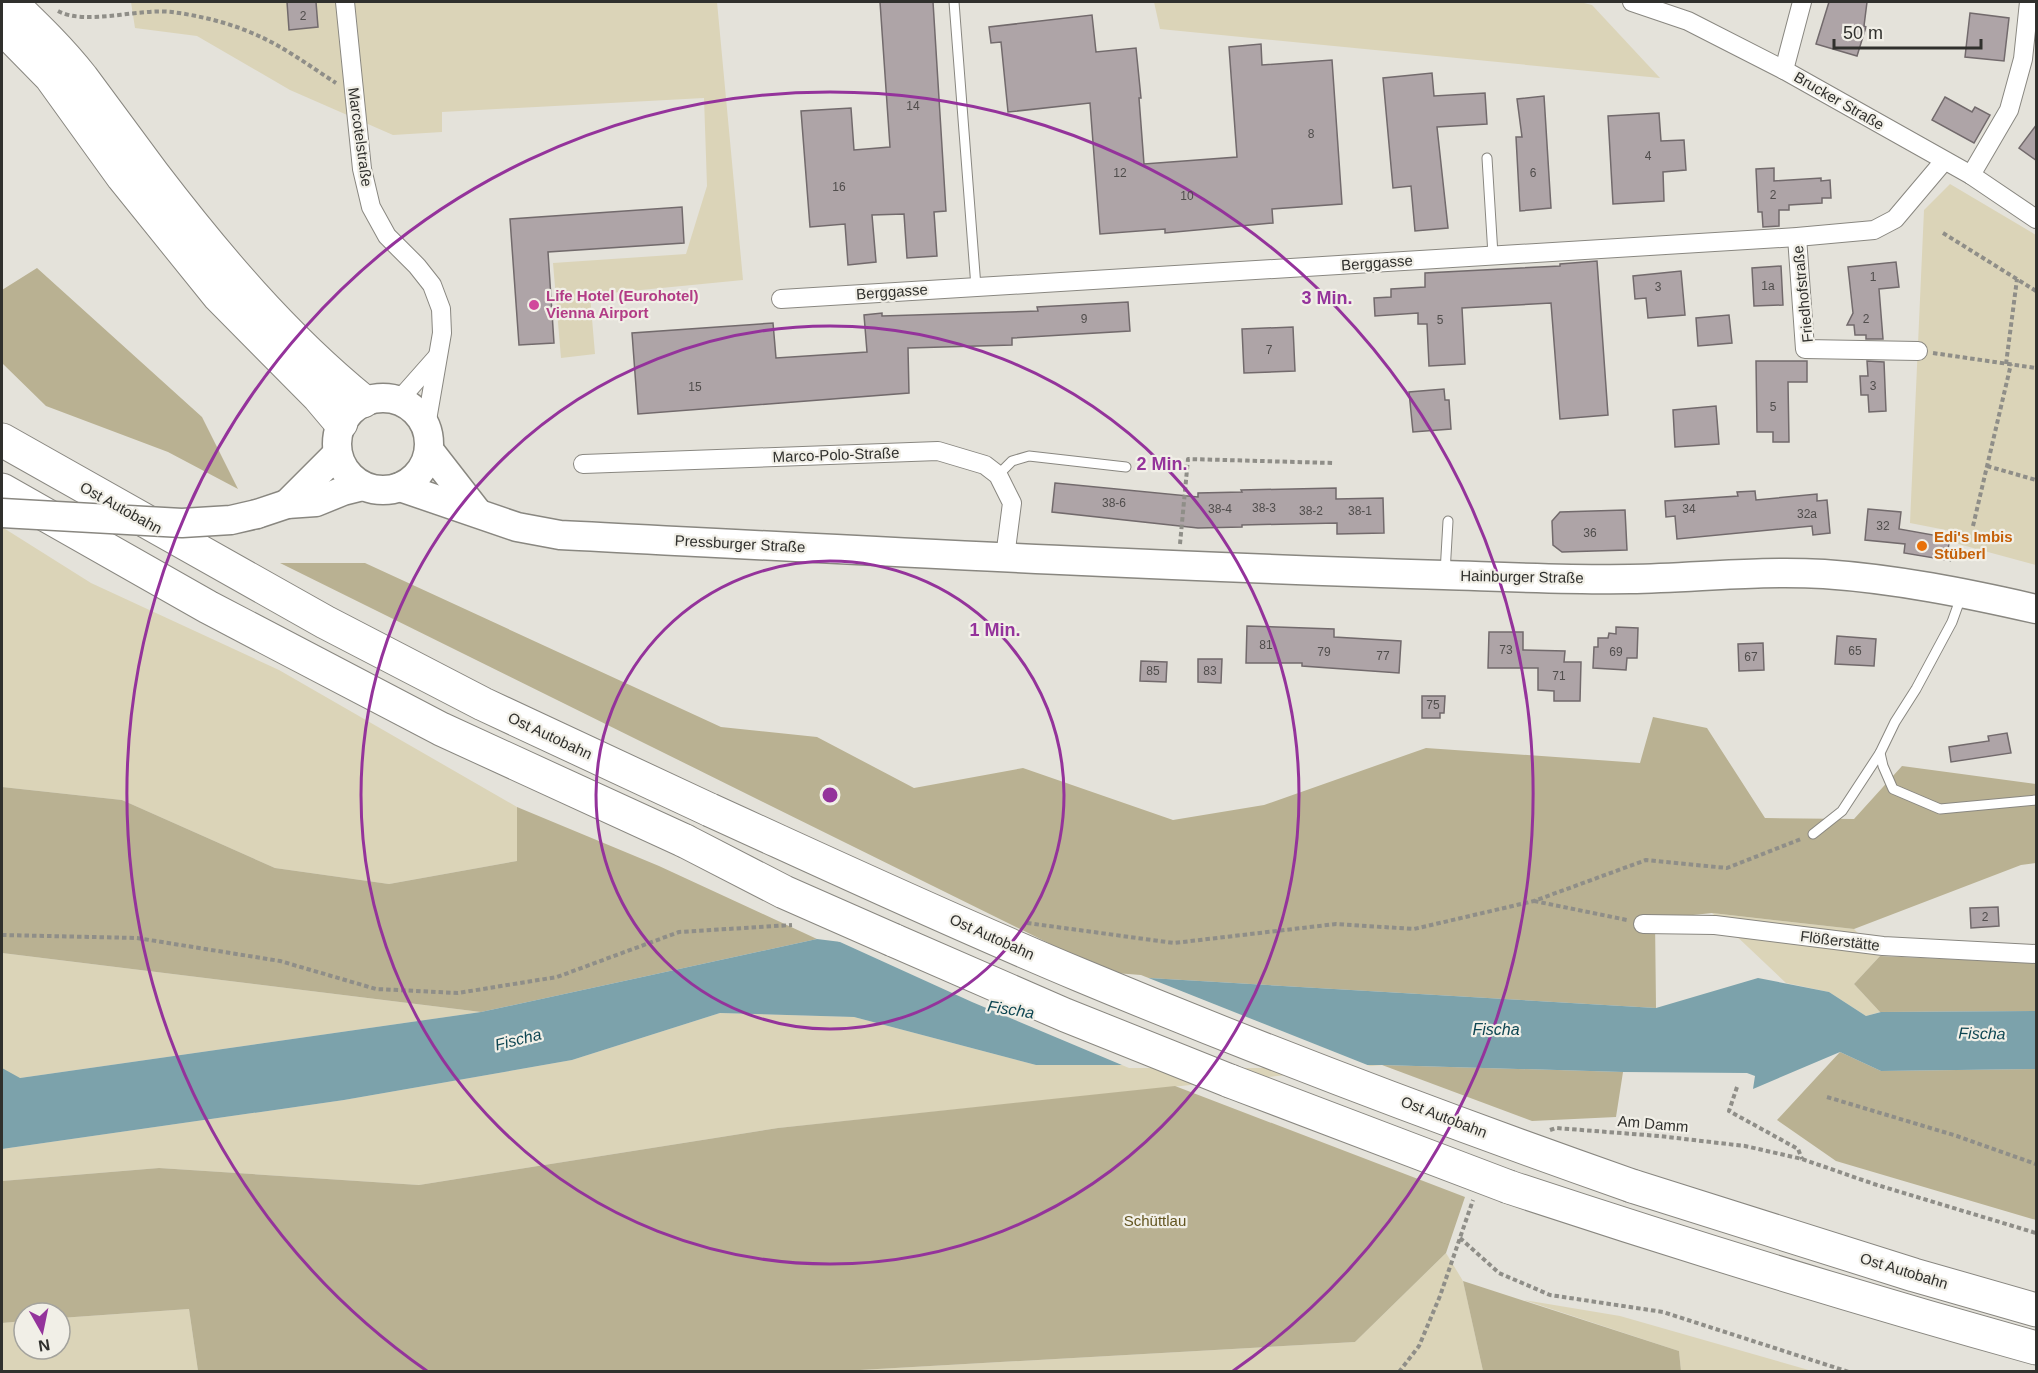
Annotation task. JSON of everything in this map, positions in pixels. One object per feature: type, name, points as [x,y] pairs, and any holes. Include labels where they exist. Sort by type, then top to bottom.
[{"type":"highway","points":[[10,2],[42,32],[80,77],[220,259],[327,372],[347,426]]},
{"type":"highway","points":[[2,27],[51,77],[123,177],[219,296],[347,426]]},
{"type":"highway","name":"Ost Autobahn","points":[[2,440],[325,622],[472,699],[909,901],[1080,975],[1519,1146],[1632,1186],[1914,1275],[2037,1310]]},
{"type":"highway","points":[[2,490],[208,607],[441,729],[685,841],[784,892],[1065,1015],[1242,1086],[1509,1188],[1897,1309],[2037,1348]]},
{"type":"main road","points":[[287,504],[347,426],[374,398],[387,397],[399,400],[420,415],[427,438],[478,513]]},
{"type":"main road","points":[[347,426],[346,473],[363,486],[382,490],[400,487],[411,481],[419,472],[425,462],[427,438]]},
{"type":"main road","points":[[2,513],[182,524],[231,520],[287,504],[316,502],[363,486]]},
{"type":"main road","name":"Pressburger Straße","points":[[400,487],[517,527],[560,535],[1005,557]]},
{"type":"main road","name":"Hainburger Straße","points":[[1005,557],[1445,575],[1632,579],[1729,573],[1820,574],[1884,580],[1963,592],[2037,609]]},
{"type":"street","name":"Marcotelstraße","points":[[345,2],[362,169],[371,207],[387,236],[417,266],[432,285],[441,309],[442,333],[427,438]]},
{"type":"street","name":"Brucker Straße","points":[[1632,2],[1688,21],[1784,70],[1971,176],[2037,219]]},
{"type":"street","points":[[1784,70],[1802,2]]},
{"type":"street","points":[[1971,176],[2009,110],[2023,59],[2029,2]]},
{"type":"street","name":"Berggasse","points":[[781,299],[1797,237],[1874,230],[1894,219],[1944,162]]},
{"type":"street","name":"Friedhofstraße","points":[[1797,237],[1805,349],[1918,351]]},
{"type":"street","points":[[399,400],[437,357]]},
{"type":"street","name":"Marco-Polo-Straße","points":[[583,464],[938,452],[986,465],[998,475]]},
{"type":"street","points":[[998,475],[1012,502],[1005,557]]},
{"type":"street","name":"Flößerstätte","points":[[1643,924],[1715,925],[1883,946],[2037,954]]},
{"type":"lane","points":[[954,2],[976,287]]},
{"type":"lane","points":[[1486,158],[1493,255]]},
{"type":"lane","points":[[998,475],[1012,461],[1029,456],[1126,467]]},
{"type":"lane","points":[[1445,575],[1448,520]]},
{"type":"lane","points":[[1813,834],[1842,812],[1880,753],[1894,722],[1917,688],[1952,622],[1963,592]]},
{"type":"lane","points":[[1880,753],[1893,789],[1940,809],[2037,800]]},
{"type":"path","points":[[57,10],[65,15],[86,17],[139,12],[171,12],[233,25],[263,38],[354,94]]},
{"type":"path","points":[[1943,233],[2037,291]]},
{"type":"path","points":[[1972,526],[2009,364],[2017,279]]},
{"type":"path","points":[[1918,351],[2037,368]]},
{"type":"path","points":[[1178,564],[1188,459],[1333,463]]},
{"type":"path","points":[[1987,466],[2037,480]]},
{"type":"path","points":[[1949,561],[1953,550]]},
{"type":"path","points":[[1023,922],[1174,943],[1336,924],[1414,929],[1534,901],[1646,860],[1727,868],[1813,834]]},
{"type":"path","points":[[1534,901],[1643,924]]},
{"type":"path","points":[[2,935],[137,938],[280,961],[376,989],[459,993],[557,977],[679,932],[798,924]]},
{"type":"path","points":[[1737,1086],[1729,1111],[1798,1149],[1802,1159]]},
{"type":"path","points":[[1827,1097],[1957,1136],[2037,1164]]},
{"type":"path","name":"Am Damm","points":[[1547,1132],[1556,1128],[1659,1136],[1745,1146],[1802,1159],[2037,1233]]},
{"type":"path","points":[[1399,1371],[1419,1346],[1440,1296],[1474,1199]]},
{"type":"path","points":[[1460,1238],[1499,1273],[1550,1295],[1663,1312],[1849,1371]]},
{"type":"shaded area","points":[[131,2],[717,2],[743,280],[590,295],[595,354],[561,358],[553,263],[686,254],[707,186],[704,98],[442,112],[442,132],[393,135],[290,90],[197,36],[135,28]]},
{"type":"shaded area","points":[[1154,2],[1580,2],[1592,5],[1660,78],[1160,29]]},
{"type":"shaded area","points":[[1950,184],[2036,235],[2036,565],[1951,542],[1951,531],[1910,523],[1924,210]]},
{"type":"shaded area","points":[[2,527],[91,583],[279,670],[517,807],[517,861],[389,884],[275,868],[122,800],[2,787]]},
{"type":"shaded area","points":[[1712,913],[1854,929],[1880,956],[1854,984],[1880,1012],[1866,1016],[1829,992],[1786,983]]},
{"type":"shaded area","points":[[2,953],[481,1012],[2,1079]]},
{"type":"shaded area","points":[[720,1013],[854,1017],[1036,1065],[1382,1065],[778,1128],[419,1185],[159,1168],[2,1181],[2,1149],[344,1100],[572,1060]]},
{"type":"shaded area","points":[[1446,1253],[1463,1281],[1483,1371],[825,1372],[1355,1342]]},
{"type":"shaded area","points":[[1524,1300],[1620,1316],[1812,1371],[1681,1371],[1679,1351]]},
{"type":"shaded area","points":[[189,1309],[198,1371],[2,1371],[2,1323],[12,1322],[12,1361],[72,1361],[72,1317]]},
{"type":"green space","points":[[37,268],[202,417],[238,489],[168,452],[46,406],[2,363],[2,290]]},
{"type":"green space","points":[[280,563],[365,563],[721,727],[817,737],[914,788],[1023,768],[1173,820],[1264,805],[1426,748],[1640,763],[1653,717],[1707,728],[1765,818],[1854,819],[1902,766],[2036,784],[2036,863],[2021,865],[1854,929],[1712,913],[1655,919],[1656,1008],[1115,976]]},
{"type":"green space","points":[[2,787],[122,800],[275,868],[389,884],[517,861],[517,807],[659,866],[817,939],[481,1012],[2,953]]},
{"type":"green space","points":[[1880,956],[2036,963],[2036,1011],[1880,1012],[1854,984]]},
{"type":"green space","points":[[1840,1052],[1881,1071],[2036,1069],[2036,1220],[1836,1161],[1777,1120]]},
{"type":"green space","points":[[1382,1065],[1623,1072],[1616,1117],[1532,1121]]},
{"type":"green space","name":"Schüttlau","points":[[1175,1086],[1465,1197],[1446,1253],[1355,1342],[825,1372],[198,1371],[189,1309],[72,1317],[72,1301],[12,1301],[12,1322],[2,1323],[2,1181],[159,1168],[419,1185],[778,1128]]},
{"type":"green space","points":[[1463,1281],[1679,1351],[1681,1371],[1483,1371]]},
{"type":"water","name":"Fischa","points":[[817,939],[1115,976],[1656,1008],[1758,978],[1829,992],[1866,1016],[1881,1012],[2036,1011],[2036,1069],[1881,1071],[1840,1052],[1753,1089],[1755,1076],[1747,1073],[1382,1065],[1036,1065],[854,1017],[720,1013],[572,1060],[344,1100],[2,1149],[2,1068],[20,1078],[481,1012]]},
{"type":"pier","points":[[829,937],[1141,975],[1375,1068],[1129,1068],[972,1002]]},
{"type":"building","points":[[287,2],[316,2],[318,27],[289,30]]},
{"type":"building","points":[[880,2],[933,2],[946,211],[934,212],[937,256],[907,258],[904,214],[872,215],[876,262],[848,265],[845,224],[810,227],[801,111],[851,108],[854,150],[890,147]]},
{"type":"building","points":[[1829,2],[1867,2],[1864,26],[1866,27],[1857,56],[1816,44]]},
{"type":"building","points":[[1970,13],[2009,18],[2004,61],[1965,57]]},
{"type":"building","points":[[1092,15],[1096,52],[1136,48],[1144,164],[1237,157],[1229,47],[1261,44],[1262,65],[1332,60],[1342,204],[1272,209],[1273,223],[1165,233],[1165,229],[1100,234],[1090,103],[1008,112],[1001,42],[991,43],[989,27]]},
{"type":"building","points":[[1432,73],[1434,96],[1485,93],[1487,124],[1437,127],[1448,228],[1415,231],[1411,186],[1393,188],[1383,78]]},
{"type":"building","points":[[1544,96],[1551,208],[1520,211],[1516,137],[1522,137],[1517,99]]},
{"type":"building","points":[[1945,97],[1972,112],[1975,107],[1990,115],[1974,143],[1932,120]]},
{"type":"building","points":[[1659,113],[1661,141],[1684,140],[1686,170],[1663,172],[1664,201],[1613,204],[1608,116]]},
{"type":"building","points":[[2037,124],[2037,161],[2019,148]]},
{"type":"building","points":[[1774,168],[1774,181],[1821,178],[1821,181],[1830,180],[1831,198],[1822,198],[1822,203],[1789,205],[1789,210],[1779,210],[1779,226],[1763,227],[1762,212],[1758,212],[1756,169]]},
{"type":"building","name":"Life Hotel (Eurohotel) Vienna Airport","points":[[682,207],[684,243],[548,252],[554,343],[519,345],[510,219]]},
{"type":"building","points":[[1597,261],[1608,415],[1560,419],[1551,303],[1462,308],[1465,364],[1429,366],[1427,324],[1418,324],[1418,313],[1375,316],[1374,298],[1391,297],[1391,289],[1425,287],[1425,273],[1560,266],[1560,264]]},
{"type":"building","points":[[1896,262],[1899,287],[1879,289],[1883,339],[1866,339],[1866,335],[1855,335],[1854,325],[1847,325],[1853,313],[1848,267]]},
{"type":"building","points":[[1781,266],[1783,305],[1754,306],[1752,268]]},
{"type":"building","points":[[1681,271],[1685,315],[1648,318],[1646,298],[1635,299],[1633,276]]},
{"type":"building","points":[[1128,302],[1130,331],[1012,338],[1012,345],[908,348],[909,393],[638,414],[632,333],[773,323],[776,358],[867,352],[864,315],[1038,311],[1037,307]]},
{"type":"building","points":[[1729,315],[1732,343],[1698,346],[1696,318]]},
{"type":"building","points":[[1293,327],[1295,371],[1244,373],[1242,329]]},
{"type":"building","points":[[1756,361],[1807,361],[1807,382],[1788,382],[1789,442],[1773,442],[1773,432],[1757,432]]},
{"type":"building","points":[[1867,361],[1884,362],[1886,411],[1869,412],[1868,395],[1861,395],[1860,376],[1868,376]]},
{"type":"building","points":[[1444,389],[1445,400],[1449,400],[1451,429],[1413,432],[1409,392]]},
{"type":"building","points":[[1716,406],[1719,444],[1675,447],[1673,410]]},
{"type":"building","points":[[1055,483],[1198,497],[1198,493],[1242,492],[1241,490],[1336,488],[1336,499],[1383,498],[1384,533],[1337,534],[1337,523],[1198,528],[1052,512]]},
{"type":"building","points":[[1755,491],[1756,500],[1817,494],[1817,501],[1827,500],[1830,533],[1813,535],[1812,526],[1677,539],[1675,516],[1666,517],[1665,501],[1738,496],[1737,492]]},
{"type":"building","points":[[1868,509],[1901,512],[1899,529],[1950,538],[1946,560],[1904,553],[1905,544],[1865,540]]},
{"type":"building","points":[[1625,510],[1627,550],[1562,552],[1553,545],[1552,521],[1560,512]]},
{"type":"building","points":[[1247,626],[1334,629],[1334,637],[1401,641],[1399,673],[1302,666],[1302,663],[1246,663]]},
{"type":"building","points":[[1616,627],[1638,628],[1637,658],[1627,658],[1626,670],[1593,668],[1594,647],[1598,647],[1598,638],[1608,638],[1609,633],[1616,634]]},
{"type":"building","points":[[1489,632],[1523,632],[1523,650],[1565,651],[1564,662],[1581,662],[1580,701],[1554,701],[1554,691],[1538,690],[1538,668],[1488,668]]},
{"type":"building","points":[[1837,636],[1876,639],[1874,666],[1835,664]]},
{"type":"building","points":[[1763,643],[1764,670],[1739,671],[1738,644]]},
{"type":"building","points":[[1198,659],[1222,659],[1221,683],[1198,682]]},
{"type":"building","points":[[1141,661],[1167,662],[1166,682],[1140,681]]},
{"type":"building","points":[[1422,696],[1445,696],[1444,713],[1440,713],[1440,718],[1422,718]]},
{"type":"building","points":[[2007,733],[2011,753],[1951,762],[1949,747],[1989,741],[1988,736]]},
{"type":"building","points":[[1998,907],[1999,926],[1971,928],[1970,908]]},
{"type":"place","name":"Life Hotel (Eurohotel) Vienna Airport","points":[[534,305]]},
{"type":"place","name":"Edi's Imbis Stüberl","points":[[1922,546]]}]
